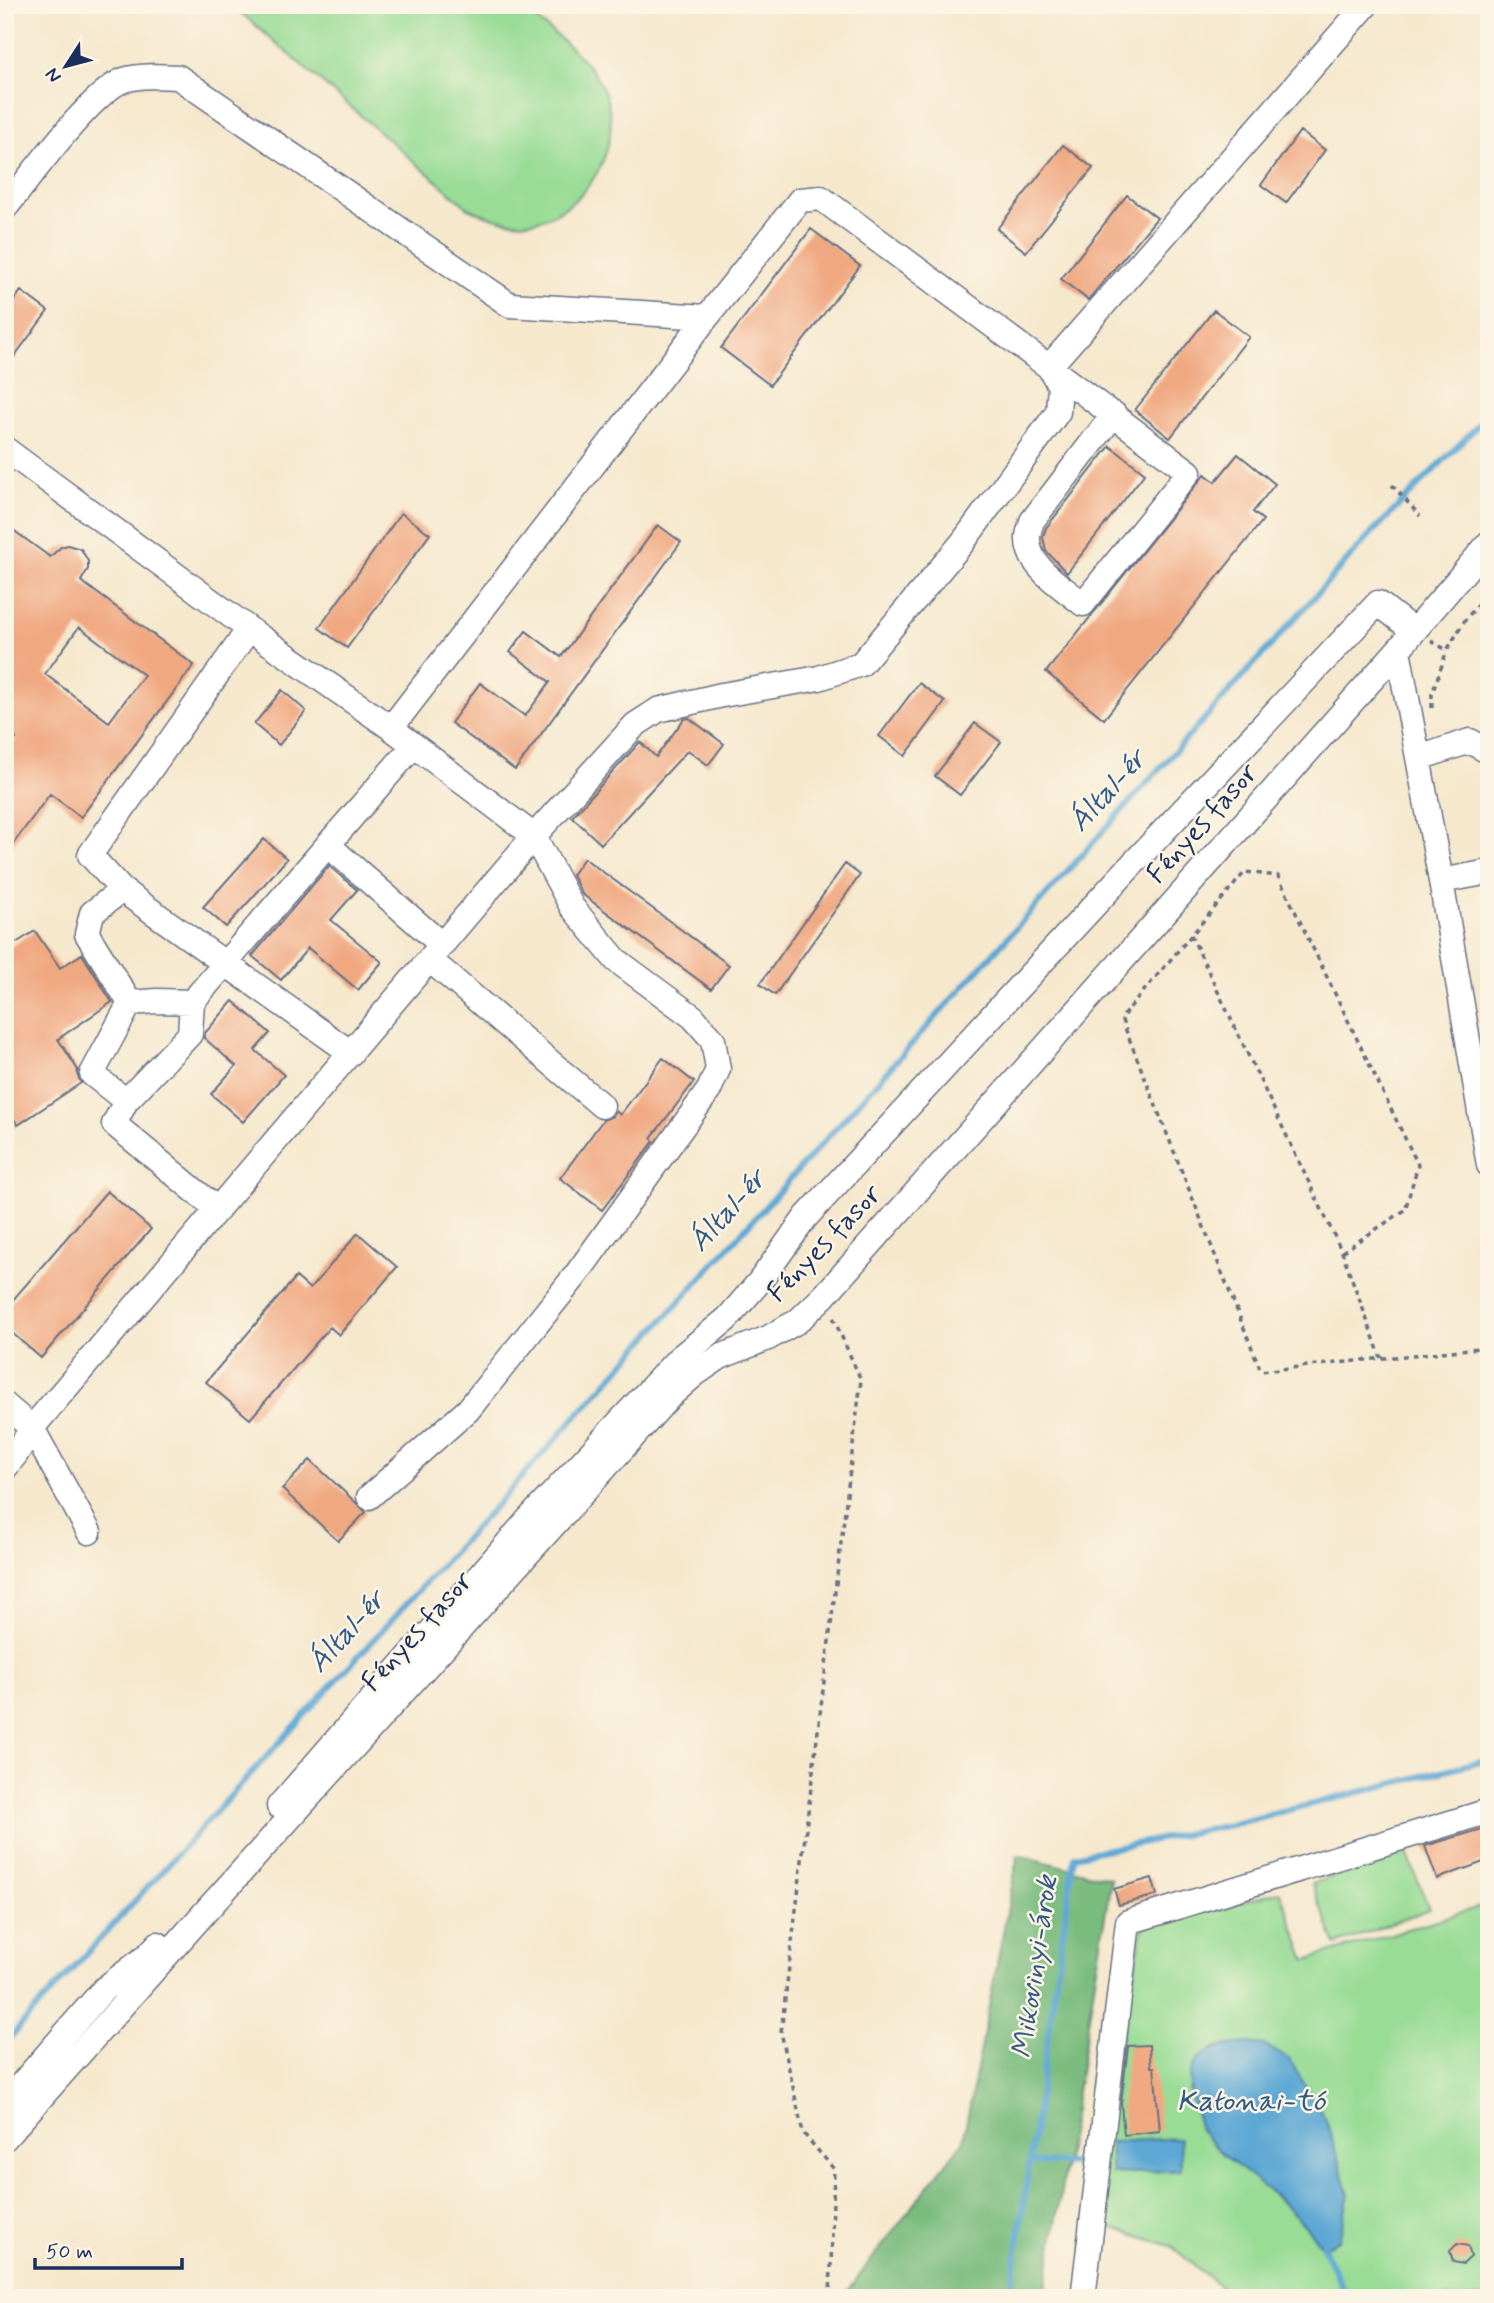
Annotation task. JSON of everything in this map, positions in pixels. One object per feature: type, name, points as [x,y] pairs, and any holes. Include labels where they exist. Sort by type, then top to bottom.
[{"type":"street","points":[[1049,367],[1366,5]]},
{"type":"street","points":[[5,208],[93,101],[122,81],[149,76],[178,77],[510,305],[708,317]]},
{"type":"street","points":[[391,728],[800,200],[821,198],[1114,414],[1189,472],[1083,604],[1041,569],[1031,556],[1028,538],[1032,521],[1114,414]]},
{"type":"street","points":[[5,1468],[32,1428],[534,836],[635,725],[658,710],[722,695],[819,678],[861,664],[963,542],[1058,412],[1060,386],[1049,367]]},
{"type":"street","points":[[5,449],[249,629],[391,728],[534,836],[572,907],[616,960],[693,1017],[713,1040],[718,1069],[709,1090],[576,1275],[468,1410],[369,1497]]},
{"type":"street","name":"Fényes fasor","points":[[5,2138],[670,1396],[720,1357],[768,1338],[798,1321],[824,1296],[1398,650],[1489,543]]},
{"type":"street","points":[[5,2103],[104,1989],[147,1956],[527,1521],[678,1359],[727,1319],[760,1281],[806,1217],[1378,603],[1414,631]]},
{"type":"street","points":[[249,629],[90,855],[122,890],[351,1053]]},
{"type":"street","points":[[1398,650],[1441,881],[1489,1165]]},
{"type":"street","points":[[1419,758],[1470,741],[1489,752]]},
{"type":"street","points":[[218,1210],[114,1124],[125,1101],[190,1034],[192,1002],[414,745]]},
{"type":"street","points":[[328,845],[436,952],[602,1106]]},
{"type":"street","points":[[1441,881],[1489,872]]},
{"type":"street","points":[[122,890],[92,913],[87,934],[130,1003]]},
{"type":"street","points":[[130,1003],[192,1002]]},
{"type":"street","points":[[125,1101],[92,1074],[130,1003]]},
{"type":"street","points":[[5,1405],[32,1428],[89,1532]]},
{"type":"street","points":[[1083,2298],[1128,1922],[1489,1811]]},
{"type":"path","points":[[1392,485],[1420,516]]},
{"type":"path","points":[[1432,716],[1432,694],[1447,650],[1467,617],[1489,593]]},
{"type":"path","points":[[1414,631],[1447,650]]},
{"type":"path","points":[[1342,1252],[1405,1210],[1418,1165],[1278,876],[1245,873],[1121,1018],[1261,1371],[1489,1347]]},
{"type":"path","points":[[1191,936],[1342,1252],[1381,1358]]},
{"type":"path","points":[[824,1296],[860,1380],[781,2032],[803,2133],[834,2169],[830,2298]]},
{"type":"green space","points":[[232,5],[519,5],[576,53],[602,87],[609,107],[610,128],[607,149],[599,169],[588,187],[573,202],[555,214],[535,221],[509,221],[468,208]]},
{"type":"green space","points":[[1405,1848],[1429,1909],[1336,1945],[1312,1884]]},
{"type":"green space","points":[[1018,1855],[1111,1879],[1044,2298],[842,2298],[963,2141]]},
{"type":"green space","points":[[1280,1892],[1306,1960],[1489,1904],[1489,2298],[1234,2298],[1171,2246],[1086,2220],[1143,1927]],"holes":[[[1247,2043],[1341,2227],[1339,2240],[1301,2220],[1200,2130],[1189,2090],[1196,2062],[1215,2047]],[[1180,2139],[1181,2170],[1112,2174],[1111,2142]]]},
{"type":"water","name":"Katonai-tó","points":[[1247,2043],[1264,2045],[1289,2059],[1326,2120],[1349,2194],[1339,2240],[1323,2247],[1279,2199],[1219,2150],[1199,2126],[1190,2090],[1193,2066],[1208,2052]]},
{"type":"water","points":[[1180,2138],[1181,2170],[1112,2174],[1110,2142]]},
{"type":"building","points":[[1300,131],[1325,150],[1286,203],[1261,185]]},
{"type":"building","points":[[1063,145],[1093,168],[1026,252],[997,229]]},
{"type":"building","points":[[1127,195],[1157,218],[1088,300],[1061,279]]},
{"type":"building","points":[[811,229],[860,266],[770,385],[721,348]]},
{"type":"building","points":[[21,291],[48,311],[5,369],[5,313]]},
{"type":"building","points":[[1214,310],[1249,337],[1170,438],[1135,410]]},
{"type":"building","points":[[1110,446],[1145,473],[1067,573],[1046,551],[1043,537],[1046,528]]},
{"type":"building","points":[[1238,454],[1275,484],[1253,512],[1263,520],[1104,719],[1046,672],[1205,474],[1215,482]]},
{"type":"building","points":[[401,513],[430,534],[347,648],[319,628]]},
{"type":"building","points":[[5,524],[50,557],[61,547],[68,545],[81,549],[88,561],[88,569],[81,581],[194,665],[81,817],[50,794],[5,855],[5,753],[16,739],[5,731]],"holes":[[[79,627],[144,675],[109,722],[45,674]]]},
{"type":"building","points":[[658,525],[681,542],[515,770],[451,723],[480,683],[525,716],[550,682],[510,652],[526,631],[561,657]]},
{"type":"building","points":[[919,683],[945,702],[905,756],[879,736]]},
{"type":"building","points":[[282,690],[306,711],[279,745],[254,724]]},
{"type":"building","points":[[689,718],[724,744],[708,765],[688,750],[601,844],[572,817],[640,742],[656,757],[684,719]]},
{"type":"building","points":[[975,723],[1001,742],[960,795],[935,776]]},
{"type":"building","points":[[264,839],[287,859],[226,927],[203,907]]},
{"type":"building","points":[[584,858],[729,965],[711,989],[582,894],[572,875]]},
{"type":"building","points":[[845,864],[860,875],[775,995],[760,984]]},
{"type":"building","points":[[329,866],[357,890],[331,920],[382,962],[358,990],[308,948],[281,980],[252,956]]},
{"type":"building","points":[[35,931],[60,968],[82,954],[112,1002],[58,1039],[78,1070],[81,1083],[18,1125],[5,1106],[5,950]]},
{"type":"building","points":[[233,1001],[270,1033],[255,1050],[284,1075],[243,1122],[211,1094],[236,1066],[204,1038],[205,1033]]},
{"type":"building","points":[[663,1058],[694,1082],[651,1138],[654,1141],[602,1210],[560,1178],[603,1120],[613,1116],[616,1111],[620,1115]]},
{"type":"building","points":[[107,1191],[151,1229],[41,1358],[5,1327],[5,1309]]},
{"type":"building","points":[[358,1233],[397,1267],[339,1335],[330,1327],[250,1419],[206,1382],[296,1277],[310,1289]]},
{"type":"building","points":[[310,1460],[366,1512],[338,1541],[282,1489]]},
{"type":"building","points":[[1489,1827],[1489,1860],[1437,1879],[1425,1846]]},
{"type":"building","points":[[1152,1878],[1157,1895],[1119,1905],[1114,1889]]},
{"type":"building","points":[[1149,2045],[1151,2067],[1154,2067],[1160,2131],[1124,2135],[1121,2104],[1128,2046]]},
{"type":"building","points":[[1457,2244],[1468,2246],[1471,2257],[1463,2264],[1453,2262],[1450,2251]]},
{"type":"waterway","name":"Által-ér","points":[[5,2043],[500,1501],[1371,534],[1489,414]]},
{"type":"waterway","name":"Mikovinyi-árok","points":[[1010,2298],[1074,1856],[1230,1825],[1489,1759]]},
{"type":"waterway","points":[[1030,2162],[1091,2164]]},
{"type":"waterway","points":[[1323,2247],[1348,2298]]}]
